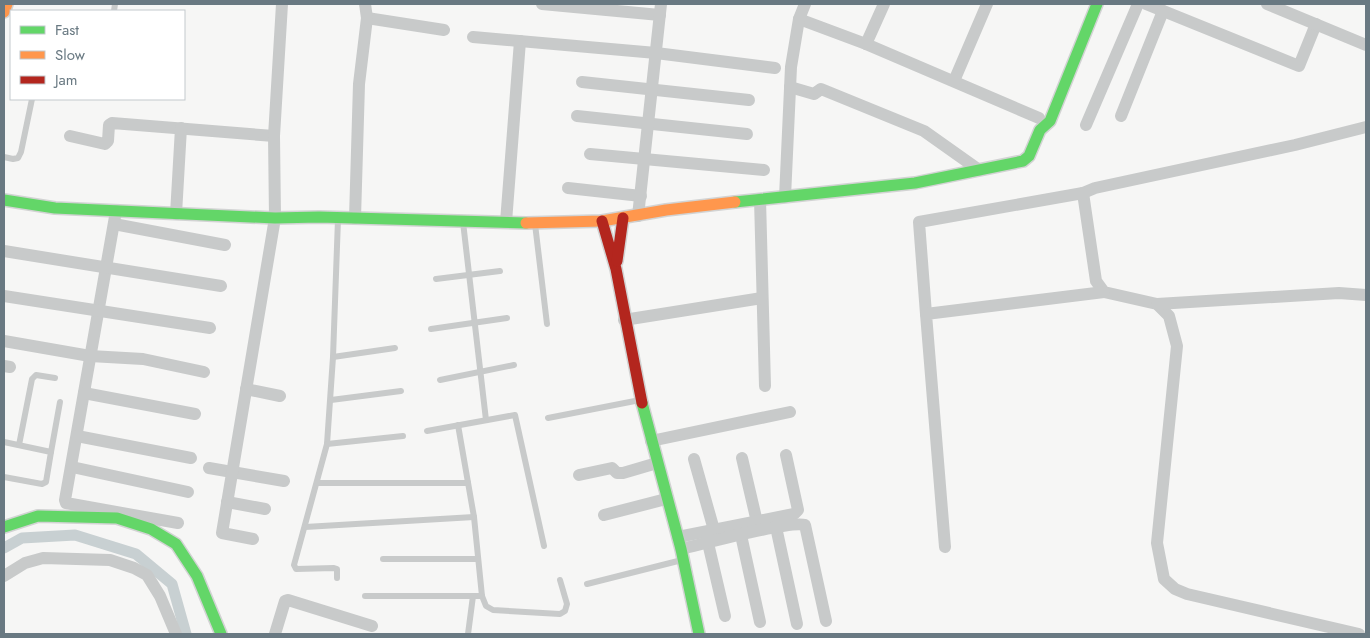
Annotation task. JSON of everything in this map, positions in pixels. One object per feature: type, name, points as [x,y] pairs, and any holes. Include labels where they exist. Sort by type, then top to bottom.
[{"type":"street","points":[[4,12],[7,4]]},
{"type":"street","points":[[253,539],[222,532],[275,218],[274,136],[282,4]]},
{"type":"street","points":[[355,218],[359,84],[368,18],[365,4]]},
{"type":"street","points":[[542,4],[660,9],[638,216]]},
{"type":"street","points":[[785,197],[791,67],[799,19],[804,4]]},
{"type":"street","points":[[866,44],[884,4]]},
{"type":"street","points":[[954,82],[987,4]]},
{"type":"street","points":[[1049,92],[1086,4]]},
{"type":"street","points":[[799,19],[866,44],[1040,119],[1050,121],[1097,4]]},
{"type":"street","points":[[1086,125],[1138,4]]},
{"type":"street","points":[[1146,4],[1299,66],[1316,24]]},
{"type":"street","points":[[1267,4],[1366,45]]},
{"type":"street","points":[[1121,116],[1163,11]]},
{"type":"street","points":[[368,18],[444,30]]},
{"type":"street","points":[[473,37],[656,53],[775,68]]},
{"type":"street","points":[[506,222],[520,41]]},
{"type":"street","points":[[582,82],[748,100]]},
{"type":"street","points":[[790,87],[814,94],[821,89],[924,131],[979,170]]},
{"type":"street","points":[[577,116],[747,134]]},
{"type":"street","points":[[4,200],[54,208],[275,218],[355,218],[534,223],[602,221],[666,210],[915,183],[1023,161],[1029,156],[1040,119]]},
{"type":"street","points":[[70,136],[105,144],[108,140],[109,125],[112,123],[274,136]]},
{"type":"street","points":[[945,547],[919,222],[1083,193],[1094,188],[1296,145],[1366,127]]},
{"type":"street","points":[[176,214],[181,128]]},
{"type":"street","points":[[590,154],[764,170]]},
{"type":"street","points":[[568,188],[641,196]]},
{"type":"street","points":[[1083,193],[1096,281],[1104,292]]},
{"type":"street","points":[[760,199],[764,386]]},
{"type":"street","points":[[116,211],[65,500],[66,503],[178,523]]},
{"type":"street","points":[[616,269],[623,218]]},
{"type":"street","points":[[602,221],[616,269],[624,320],[641,400],[680,549],[699,634]]},
{"type":"street","points":[[114,224],[225,245]]},
{"type":"street","points":[[4,251],[221,286]]},
{"type":"street","points":[[926,314],[1104,292],[1157,304],[1339,293],[1366,295]]},
{"type":"street","points":[[4,296],[210,328]]},
{"type":"street","points":[[624,320],[762,298]]},
{"type":"street","points":[[1157,304],[1169,316],[1177,346],[1157,543],[1164,579],[1175,589],[1187,594],[1359,634]]},
{"type":"street","points":[[4,341],[90,356],[143,359],[204,372]]},
{"type":"street","points":[[246,389],[280,396]]},
{"type":"street","points":[[84,393],[194,414]]},
{"type":"street","points":[[651,441],[790,412]]},
{"type":"street","points":[[77,436],[191,458]]},
{"type":"street","points":[[680,549],[714,530],[794,514],[798,510],[786,455]]},
{"type":"street","points":[[742,458],[758,522]]},
{"type":"street","points":[[694,459],[714,530]]},
{"type":"street","points":[[580,475],[606,468],[612,468],[617,472],[623,473],[657,463]]},
{"type":"street","points":[[72,468],[188,492]]},
{"type":"street","points":[[209,468],[284,481]]},
{"type":"street","points":[[604,515],[666,499]]},
{"type":"street","points":[[227,502],[265,509]]},
{"type":"street","points":[[4,527],[38,516],[117,518],[151,529],[176,544],[197,576],[221,634]]},
{"type":"street","points":[[680,549],[799,523],[805,525],[826,621]]},
{"type":"street","points":[[776,528],[797,624]]},
{"type":"street","points":[[741,536],[760,622]]},
{"type":"street","points":[[708,543],[725,616]]},
{"type":"street","points":[[4,576],[25,564],[43,558],[110,560],[134,568],[147,575],[160,596],[176,634]]},
{"type":"street","points":[[275,634],[285,601],[288,600],[372,626]]},
{"type":"lane","points":[[4,157],[18,158],[21,152],[32,100]]},
{"type":"lane","points":[[337,578],[337,569],[334,568],[296,569],[294,565],[327,444],[333,357],[338,218]]},
{"type":"lane","points":[[463,221],[486,420]]},
{"type":"lane","points":[[534,223],[547,324]]},
{"type":"lane","points":[[436,279],[500,271]]},
{"type":"lane","points":[[431,329],[507,318]]},
{"type":"lane","points":[[333,357],[395,348]]},
{"type":"lane","points":[[440,380],[514,365]]},
{"type":"lane","points":[[19,445],[32,379],[36,375],[55,378]]},
{"type":"lane","points":[[330,400],[401,391]]},
{"type":"lane","points":[[548,418],[641,400]]},
{"type":"lane","points":[[4,477],[42,484],[46,482],[60,402]]},
{"type":"lane","points":[[427,431],[515,415],[544,546]]},
{"type":"lane","points":[[458,424],[474,517],[482,596],[486,606],[493,610],[560,614],[565,611],[567,604],[560,580]]},
{"type":"lane","points":[[327,444],[403,436]]},
{"type":"lane","points":[[4,442],[51,452]]},
{"type":"lane","points":[[317,483],[468,482]]},
{"type":"lane","points":[[305,527],[474,517]]},
{"type":"lane","points":[[587,584],[680,549]]},
{"type":"lane","points":[[383,559],[478,559]]},
{"type":"lane","points":[[365,596],[482,596]]},
{"type":"lane","points":[[468,634],[473,596]]},
{"type":"waterway","points":[[4,548],[22,538],[75,535],[136,554],[172,584],[186,634]]},
{"type":"traffic: fast","points":[[735,202],[915,183],[1023,161],[1029,156],[1040,130],[1050,121],[1097,4]]},
{"type":"traffic: fast","points":[[4,200],[55,208],[275,218],[319,217],[526,223]]},
{"type":"traffic: fast","points":[[642,403],[681,549],[699,634]]},
{"type":"traffic: fast","points":[[4,527],[38,516],[117,518],[151,529],[176,544],[197,576],[221,634]]},
{"type":"traffic: slow","points":[[4,12],[7,4]]},
{"type":"traffic: slow","points":[[526,223],[602,221],[666,210],[735,202]]},
{"type":"traffic: jam","points":[[617,261],[623,218]]},
{"type":"traffic: jam","points":[[602,221],[616,269],[642,403]]}]
